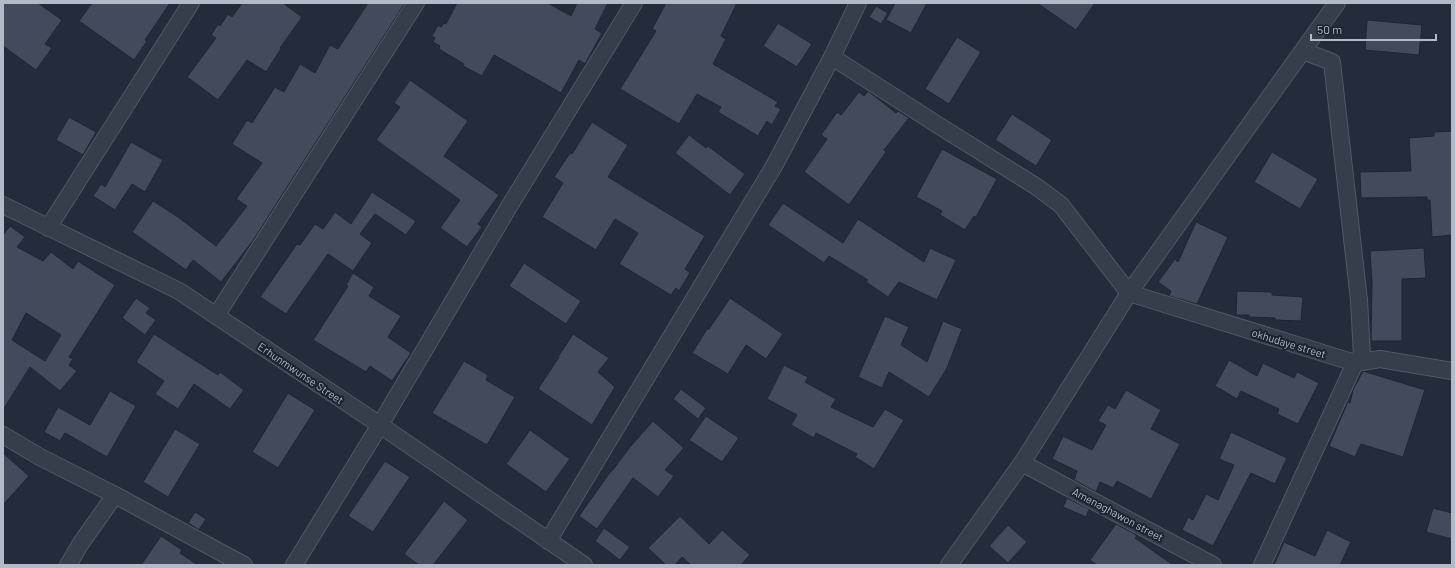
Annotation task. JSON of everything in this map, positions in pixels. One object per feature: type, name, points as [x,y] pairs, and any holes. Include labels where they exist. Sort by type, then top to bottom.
[{"type":"street","points":[[48,228],[191,3]]},
{"type":"street","points":[[216,316],[416,3]]},
{"type":"street","points":[[294,565],[380,425],[506,210],[634,3]]},
{"type":"street","points":[[548,541],[774,166],[832,57],[858,3]]},
{"type":"street","points":[[949,565],[1022,463],[1129,293],[1337,3]]},
{"type":"street","points":[[1262,565],[1355,363],[1362,356],[1359,300],[1332,62],[1303,51]]},
{"type":"street","points":[[832,57],[1037,187],[1061,205],[1129,293]]},
{"type":"street","name":"Erhunmwunse Street","points":[[3,205],[179,291],[380,425],[584,565]]},
{"type":"street","name":"okhudaye street","points":[[1129,293],[1355,363],[1380,360],[1452,371]]},
{"type":"street","points":[[3,434],[40,457],[115,495],[244,565]]},
{"type":"street","name":"Amenaghawon street","points":[[1022,463],[1213,565]]},
{"type":"street","points":[[68,565],[81,543],[115,495]]},
{"type":"building","points":[[3,3],[38,3],[62,20],[45,44],[52,48],[36,70],[3,46]]},
{"type":"building","points":[[92,3],[170,3],[145,40],[147,41],[134,60],[79,21]]},
{"type":"building","points":[[242,3],[283,3],[302,17],[280,48],[281,49],[266,72],[247,60],[218,100],[187,77],[216,38],[211,35],[218,24],[220,26],[228,14],[232,17]]},
{"type":"building","points":[[368,3],[405,3],[252,242],[221,282],[193,260],[186,270],[132,232],[153,201],[178,217],[216,246],[247,206],[236,199],[262,163],[232,144],[247,120],[252,123],[275,87],[284,92],[300,64],[315,73],[330,45],[338,49]]},
{"type":"building","points":[[457,3],[548,3],[571,16],[577,3],[608,3],[595,29],[602,33],[585,64],[579,60],[561,93],[494,55],[482,76],[463,66],[464,64],[439,49],[440,46],[433,42],[435,38],[432,36],[438,25],[441,27],[444,23],[446,24]]},
{"type":"building","points":[[666,3],[737,3],[721,36],[726,39],[713,64],[778,102],[775,106],[781,109],[772,125],[767,121],[758,136],[718,112],[721,107],[697,94],[679,124],[620,89],[656,31],[652,29]]},
{"type":"building","points":[[895,3],[927,3],[911,33],[886,20]]},
{"type":"building","points":[[1037,3],[1095,3],[1076,30]]},
{"type":"building","points":[[876,6],[888,13],[881,24],[869,17]]},
{"type":"building","points":[[1367,20],[1422,25],[1419,55],[1365,50]]},
{"type":"building","points":[[778,23],[812,44],[797,67],[763,46]]},
{"type":"building","points":[[957,37],[981,52],[949,104],[925,89]]},
{"type":"building","points":[[410,80],[468,121],[444,156],[499,195],[478,224],[482,227],[467,247],[440,228],[460,200],[376,140],[400,107],[394,103]]},
{"type":"building","points":[[868,91],[896,113],[898,111],[909,118],[884,150],[886,152],[849,205],[804,172],[827,139],[821,135],[837,112],[841,115],[859,92],[864,96]]},
{"type":"building","points":[[1012,114],[1052,140],[1036,166],[995,140]]},
{"type":"building","points":[[69,117],[96,132],[83,155],[56,140]]},
{"type":"building","points":[[592,122],[628,145],[608,177],[705,236],[685,269],[690,273],[679,291],[676,288],[671,295],[619,264],[638,233],[615,219],[596,250],[542,217],[563,183],[554,177],[570,153],[572,154]]},
{"type":"building","points":[[1452,131],[1452,235],[1432,237],[1430,200],[1427,200],[1427,197],[1361,198],[1360,172],[1411,171],[1409,138],[1434,136],[1434,132]]},
{"type":"building","points":[[689,135],[706,148],[708,146],[745,174],[730,195],[675,153]]},
{"type":"building","points":[[131,142],[163,160],[145,192],[132,184],[115,210],[93,196],[101,184],[105,187]]},
{"type":"building","points":[[942,149],[997,179],[976,217],[974,216],[965,230],[940,215],[942,211],[916,197]]},
{"type":"building","points":[[1272,152],[1318,179],[1300,209],[1254,182]]},
{"type":"building","points":[[372,192],[416,221],[406,235],[375,214],[360,234],[372,243],[353,271],[328,254],[286,314],[260,297],[297,244],[300,245],[315,224],[323,229],[335,212],[351,224]]},
{"type":"building","points":[[783,203],[843,243],[858,219],[924,262],[930,248],[956,260],[937,300],[899,282],[888,297],[866,282],[868,280],[829,256],[824,263],[768,225]]},
{"type":"building","points":[[1196,222],[1228,237],[1197,304],[1169,296],[1171,291],[1158,282],[1175,259],[1178,262]]},
{"type":"building","points":[[10,226],[25,237],[17,247],[43,261],[51,252],[73,269],[78,261],[115,285],[69,357],[73,359],[69,365],[77,371],[60,391],[30,367],[3,410],[3,235]],"holes":[[[26,313],[61,335],[45,361],[12,340]]]},
{"type":"building","points":[[1424,248],[1426,278],[1402,279],[1402,341],[1371,341],[1372,283],[1370,251]]},
{"type":"building","points":[[524,263],[581,301],[566,324],[509,286]]},
{"type":"building","points":[[353,273],[374,287],[369,296],[401,316],[388,337],[411,353],[392,381],[370,366],[366,372],[313,340],[348,286],[346,285]]},
{"type":"building","points":[[1237,291],[1272,292],[1272,295],[1303,297],[1301,321],[1275,320],[1275,318],[1236,315]]},
{"type":"building","points":[[136,298],[150,308],[146,313],[156,320],[145,335],[122,318]]},
{"type":"building","points":[[730,298],[783,334],[766,359],[746,345],[728,374],[692,353],[707,329],[709,329]]},
{"type":"building","points":[[885,316],[909,327],[901,345],[927,362],[943,321],[962,329],[947,368],[929,397],[889,372],[882,388],[858,377]]},
{"type":"building","points":[[154,334],[218,375],[220,372],[244,390],[230,409],[194,384],[178,409],[155,394],[164,381],[136,362]]},
{"type":"building","points":[[573,334],[609,358],[598,372],[615,387],[592,425],[538,389]]},
{"type":"building","points":[[1229,360],[1257,376],[1263,363],[1294,378],[1297,372],[1319,383],[1298,424],[1277,414],[1279,409],[1241,391],[1237,399],[1215,386]]},
{"type":"building","points":[[464,361],[488,375],[486,380],[515,397],[487,445],[432,413]]},
{"type":"building","points":[[784,365],[808,377],[805,382],[836,399],[831,407],[873,427],[885,409],[904,420],[874,469],[855,457],[857,454],[816,433],[814,438],[791,425],[797,415],[767,399]]},
{"type":"building","points":[[1363,371],[1425,390],[1403,457],[1361,444],[1355,457],[1329,446],[1347,402],[1350,403],[1353,390]]},
{"type":"building","points":[[681,389],[706,408],[698,419],[673,399]]},
{"type":"building","points":[[1126,390],[1161,410],[1151,429],[1180,444],[1151,499],[1117,481],[1113,488],[1100,482],[1096,492],[1074,480],[1077,471],[1052,459],[1063,436],[1092,450],[1106,425],[1098,421],[1108,405],[1115,409]]},
{"type":"building","points":[[110,391],[136,406],[107,457],[65,433],[60,441],[44,432],[58,407],[90,425]]},
{"type":"building","points":[[288,393],[315,410],[278,468],[252,452]]},
{"type":"building","points":[[706,416],[739,438],[722,462],[689,440]]},
{"type":"building","points":[[653,421],[684,448],[665,470],[674,476],[658,497],[633,478],[597,529],[579,516],[611,471]]},
{"type":"building","points":[[175,429],[200,444],[168,497],[143,482]]},
{"type":"building","points":[[530,430],[570,459],[546,492],[506,464]]},
{"type":"building","points":[[1231,432],[1287,458],[1275,484],[1251,473],[1213,546],[1182,530],[1188,517],[1193,520],[1206,494],[1218,500],[1234,465],[1219,459]]},
{"type":"building","points":[[3,453],[29,476],[3,505]]},
{"type":"building","points":[[385,461],[410,477],[373,532],[348,516]]},
{"type":"building","points":[[1067,498],[1089,509],[1086,517],[1063,507]]},
{"type":"building","points":[[444,501],[468,520],[433,565],[419,565],[404,554]]},
{"type":"building","points":[[1433,508],[1452,513],[1452,539],[1426,532]]},
{"type":"building","points":[[195,512],[206,519],[199,530],[188,523]]},
{"type":"building","points":[[680,516],[709,544],[722,530],[750,555],[741,565],[691,565],[682,557],[675,565],[666,565],[648,548]]},
{"type":"building","points":[[1116,524],[1133,533],[1137,536],[1135,538],[1173,565],[1097,565],[1090,560]]},
{"type":"building","points":[[1008,525],[1027,542],[1008,563],[989,546]]},
{"type":"building","points":[[604,528],[630,547],[620,560],[595,541]]},
{"type":"building","points":[[1327,530],[1351,542],[1340,565],[1274,565],[1284,542],[1315,556]]},
{"type":"building","points":[[161,536],[182,550],[180,553],[198,565],[141,565]]}]
